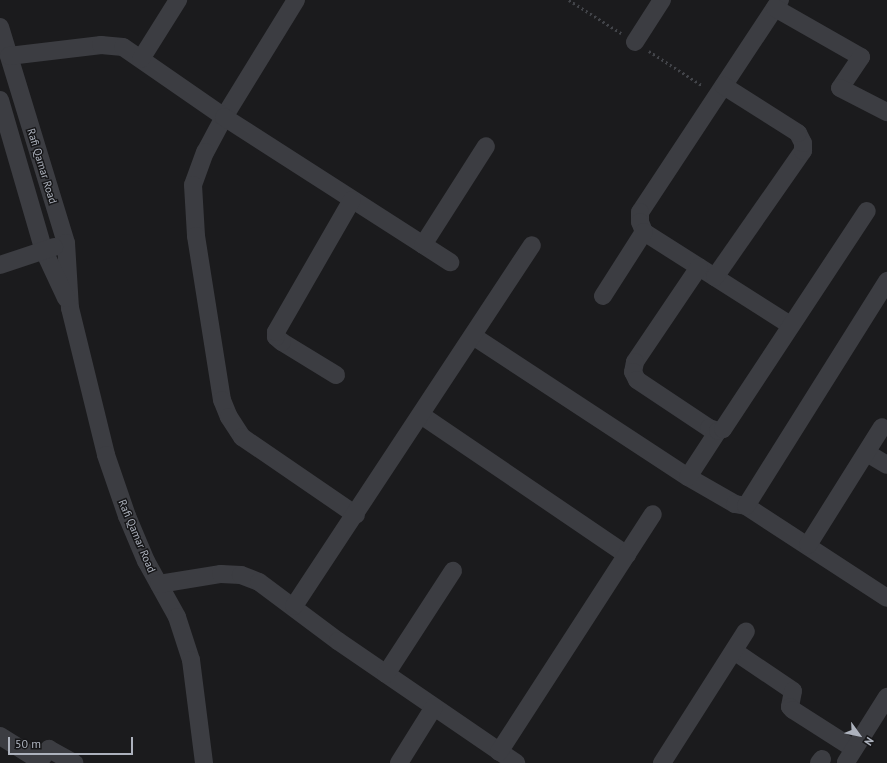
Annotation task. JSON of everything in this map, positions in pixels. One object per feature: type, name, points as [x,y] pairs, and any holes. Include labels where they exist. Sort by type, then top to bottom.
[{"type":"street","points":[[141,59],[178,0]]},
{"type":"street","points":[[296,0],[224,117],[205,152],[193,185],[196,236],[222,400],[242,437],[356,514]]},
{"type":"street","points":[[635,42],[662,0]]},
{"type":"street","points":[[790,325],[644,232],[640,222],[640,212],[778,4],[862,57],[840,88],[887,112]]},
{"type":"street","name":"Rafi Qamar Road","points":[[0,27],[66,243],[70,308],[106,455],[127,516],[159,584],[177,617],[191,660],[204,763]]},
{"type":"street","points":[[9,56],[100,45],[123,47],[224,117],[450,262]]},
{"type":"street","points":[[715,277],[803,151],[803,143],[798,133],[724,86]]},
{"type":"street","name":"Rafi Qamar Road","points":[[0,100],[44,251],[70,308]]},
{"type":"street","points":[[423,244],[486,146]]},
{"type":"street","points":[[336,376],[282,342],[276,337],[276,332],[352,200]]},
{"type":"street","points":[[688,477],[718,431],[723,429],[790,325],[867,212]]},
{"type":"street","points":[[603,296],[644,232]]},
{"type":"street","points":[[0,265],[66,243]]},
{"type":"street","points":[[294,606],[532,245]]},
{"type":"street","points":[[699,267],[635,362],[633,372],[643,384],[709,428],[718,431]]},
{"type":"street","points":[[746,506],[887,281]]},
{"type":"street","points":[[473,336],[688,477],[734,504],[746,506],[808,545],[887,598]]},
{"type":"street","points":[[421,415],[627,555]]},
{"type":"street","points":[[808,545],[882,427]]},
{"type":"street","points":[[867,452],[887,465]]},
{"type":"street","points":[[499,752],[654,514]]},
{"type":"street","points":[[386,674],[453,571]]},
{"type":"street","points":[[159,584],[221,574],[241,575],[259,582],[386,674],[516,763]]},
{"type":"street","points":[[662,763],[746,631]]},
{"type":"street","points":[[734,651],[793,691],[790,707],[850,755],[887,697]]},
{"type":"street","points":[[399,763],[434,707]]},
{"type":"street","points":[[0,736],[39,762],[49,749],[74,763]]}]
